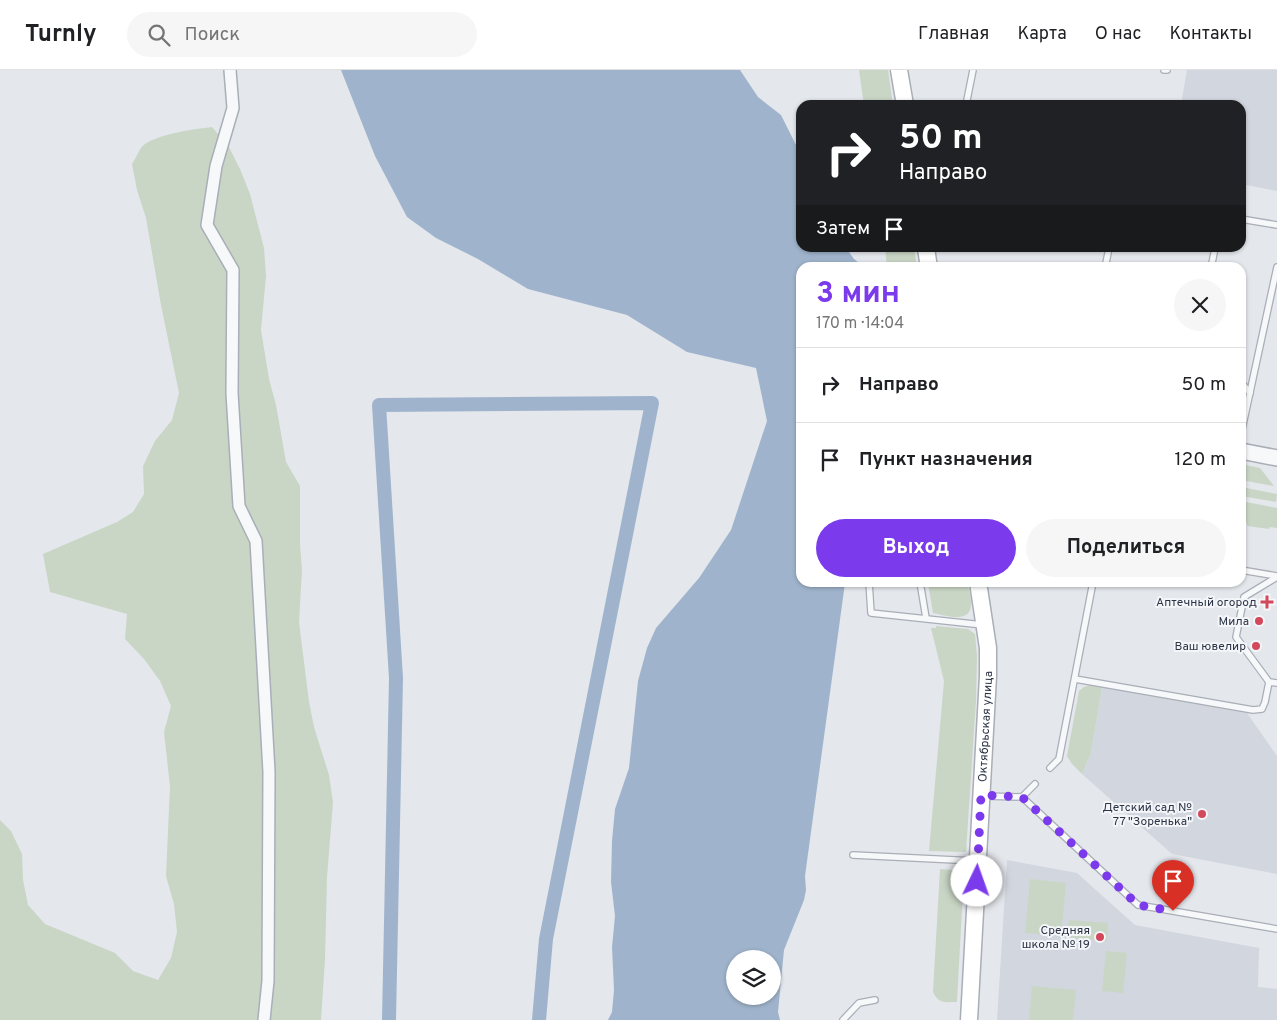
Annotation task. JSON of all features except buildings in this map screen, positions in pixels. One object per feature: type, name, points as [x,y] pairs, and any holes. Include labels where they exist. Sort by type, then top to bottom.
[{"type":"main road","points":[[899,70],[904,100]]},
{"type":"main road","name":"Октябрьская улица","points":[[969,1020],[988,676],[988,648],[979,587]]},
{"type":"street","points":[[230,70],[233,108],[216,166],[207,225],[233,270],[232,393],[239,506],[256,541],[269,772],[268,981],[264,1020]]},
{"type":"street","points":[[1246,452],[1277,458]]},
{"type":"lane","points":[[967,100],[973,70]]},
{"type":"lane","points":[[1246,219],[1277,225]]},
{"type":"lane","points":[[1246,411],[1277,267]]},
{"type":"lane","points":[[1246,388],[1250,393]]},
{"type":"lane","points":[[1246,571],[1277,577]]},
{"type":"lane","points":[[1075,679],[1253,710],[1262,709],[1266,702],[1269,682],[1236,637],[1244,598],[1277,577]]},
{"type":"lane","points":[[868,587],[871,613],[983,625]]},
{"type":"lane","points":[[921,587],[926,618]]},
{"type":"lane","points":[[1050,768],[1059,759],[1093,587]]},
{"type":"lane","points":[[1269,682],[1277,683]]},
{"type":"lane","points":[[1022,797],[1035,784]]},
{"type":"lane","points":[[981,795],[1022,797],[1138,905],[1277,929]]},
{"type":"lane","points":[[854,855],[979,861]]},
{"type":"lane","points":[[843,1020],[859,1003],[875,1000]]},
{"type":"shaded area","points":[[1187,70],[1277,70],[1277,191],[1246,185],[1246,100],[1182,100]]},
{"type":"shaded area","name":"Детский сад № 77 \"Зоренька\"","points":[[1102,687],[1247,713],[1277,756],[1277,874],[1172,854],[1082,774],[1091,753]]},
{"type":"shaded area","name":"Средняя школа № 19","points":[[1007,860],[1077,873],[1135,925],[1259,948],[1258,987],[1277,989],[1277,1020],[997,1020]]},
{"type":"green space","points":[[859,70],[888,70],[892,100],[863,100]]},
{"type":"green space","points":[[212,127],[229,147],[240,169],[250,194],[264,248],[266,276],[261,330],[286,462],[300,486],[302,570],[299,622],[309,702],[314,727],[329,775],[333,802],[327,877],[321,1020],[0,1020],[0,820],[11,831],[22,854],[23,880],[28,905],[45,924],[115,953],[133,971],[158,980],[171,958],[177,932],[174,904],[166,876],[170,786],[164,732],[171,706],[160,681],[144,659],[125,639],[127,614],[50,592],[43,554],[117,522],[133,512],[144,494],[143,466],[155,441],[172,420],[179,393],[146,218],[137,190],[132,164],[139,151],[151,140]]},
{"type":"green space","points":[[885,252],[915,252],[916,262],[886,262]]},
{"type":"green space","points":[[1246,465],[1260,468],[1274,486],[1246,481]]},
{"type":"green space","points":[[1246,488],[1277,494],[1276,502],[1246,497]]},
{"type":"green space","points":[[1246,502],[1277,508],[1277,528],[1270,527],[1269,529],[1247,526]]},
{"type":"green space","points":[[929,587],[968,587],[971,606],[966,615],[955,617],[933,613]]},
{"type":"green space","points":[[936,626],[968,629],[975,634],[977,656],[976,701],[966,852],[929,851],[944,681],[931,628],[936,628]]},
{"type":"green space","points":[[1090,685],[1102,687],[1091,753],[1082,774],[1067,756],[1079,691]]},
{"type":"green space","points":[[940,869],[964,871],[957,1002],[940,1000],[933,992]]},
{"type":"green space","points":[[1030,879],[1066,883],[1061,936],[1025,933]]},
{"type":"green space","points":[[1069,920],[1108,923],[1107,941],[1067,937]]},
{"type":"green space","points":[[1106,951],[1127,953],[1123,993],[1102,991]]},
{"type":"green space","points":[[1032,986],[1076,990],[1073,1020],[1029,1020]]},
{"type":"water","points":[[341,70],[740,70],[758,97],[781,115],[796,145],[796,252],[849,252],[858,262],[796,262],[796,587],[844,587],[805,876],[806,890],[804,900],[784,950],[781,981],[781,950],[726,950],[726,1005],[779,1005],[780,1020],[608,1020],[612,1012],[614,990],[612,947],[615,916],[611,882],[612,841],[615,809],[629,768],[638,681],[647,648],[656,628],[699,578],[731,530],[767,421],[756,368],[687,352],[627,315],[528,289],[478,259],[436,238],[407,217],[375,156]]},
{"type":"waterway","points":[[389,1020],[396,678],[379,405],[652,403],[546,939],[539,1020]]},
{"type":"place","name":"Аптечный огород","points":[[1267,602]]},
{"type":"place","name":"Мила","points":[[1259,621]]},
{"type":"place","name":"Ваш ювелир","points":[[1256,646]]},
{"type":"place","name":"Детский сад № 77 \"Зоренька\"","points":[[1202,814]]},
{"type":"place","name":"Средняя школа № 19","points":[[1100,937]]},
{"type":"route","points":[[977,881],[981,795],[1022,797],[1138,905],[1173,911]]}]
